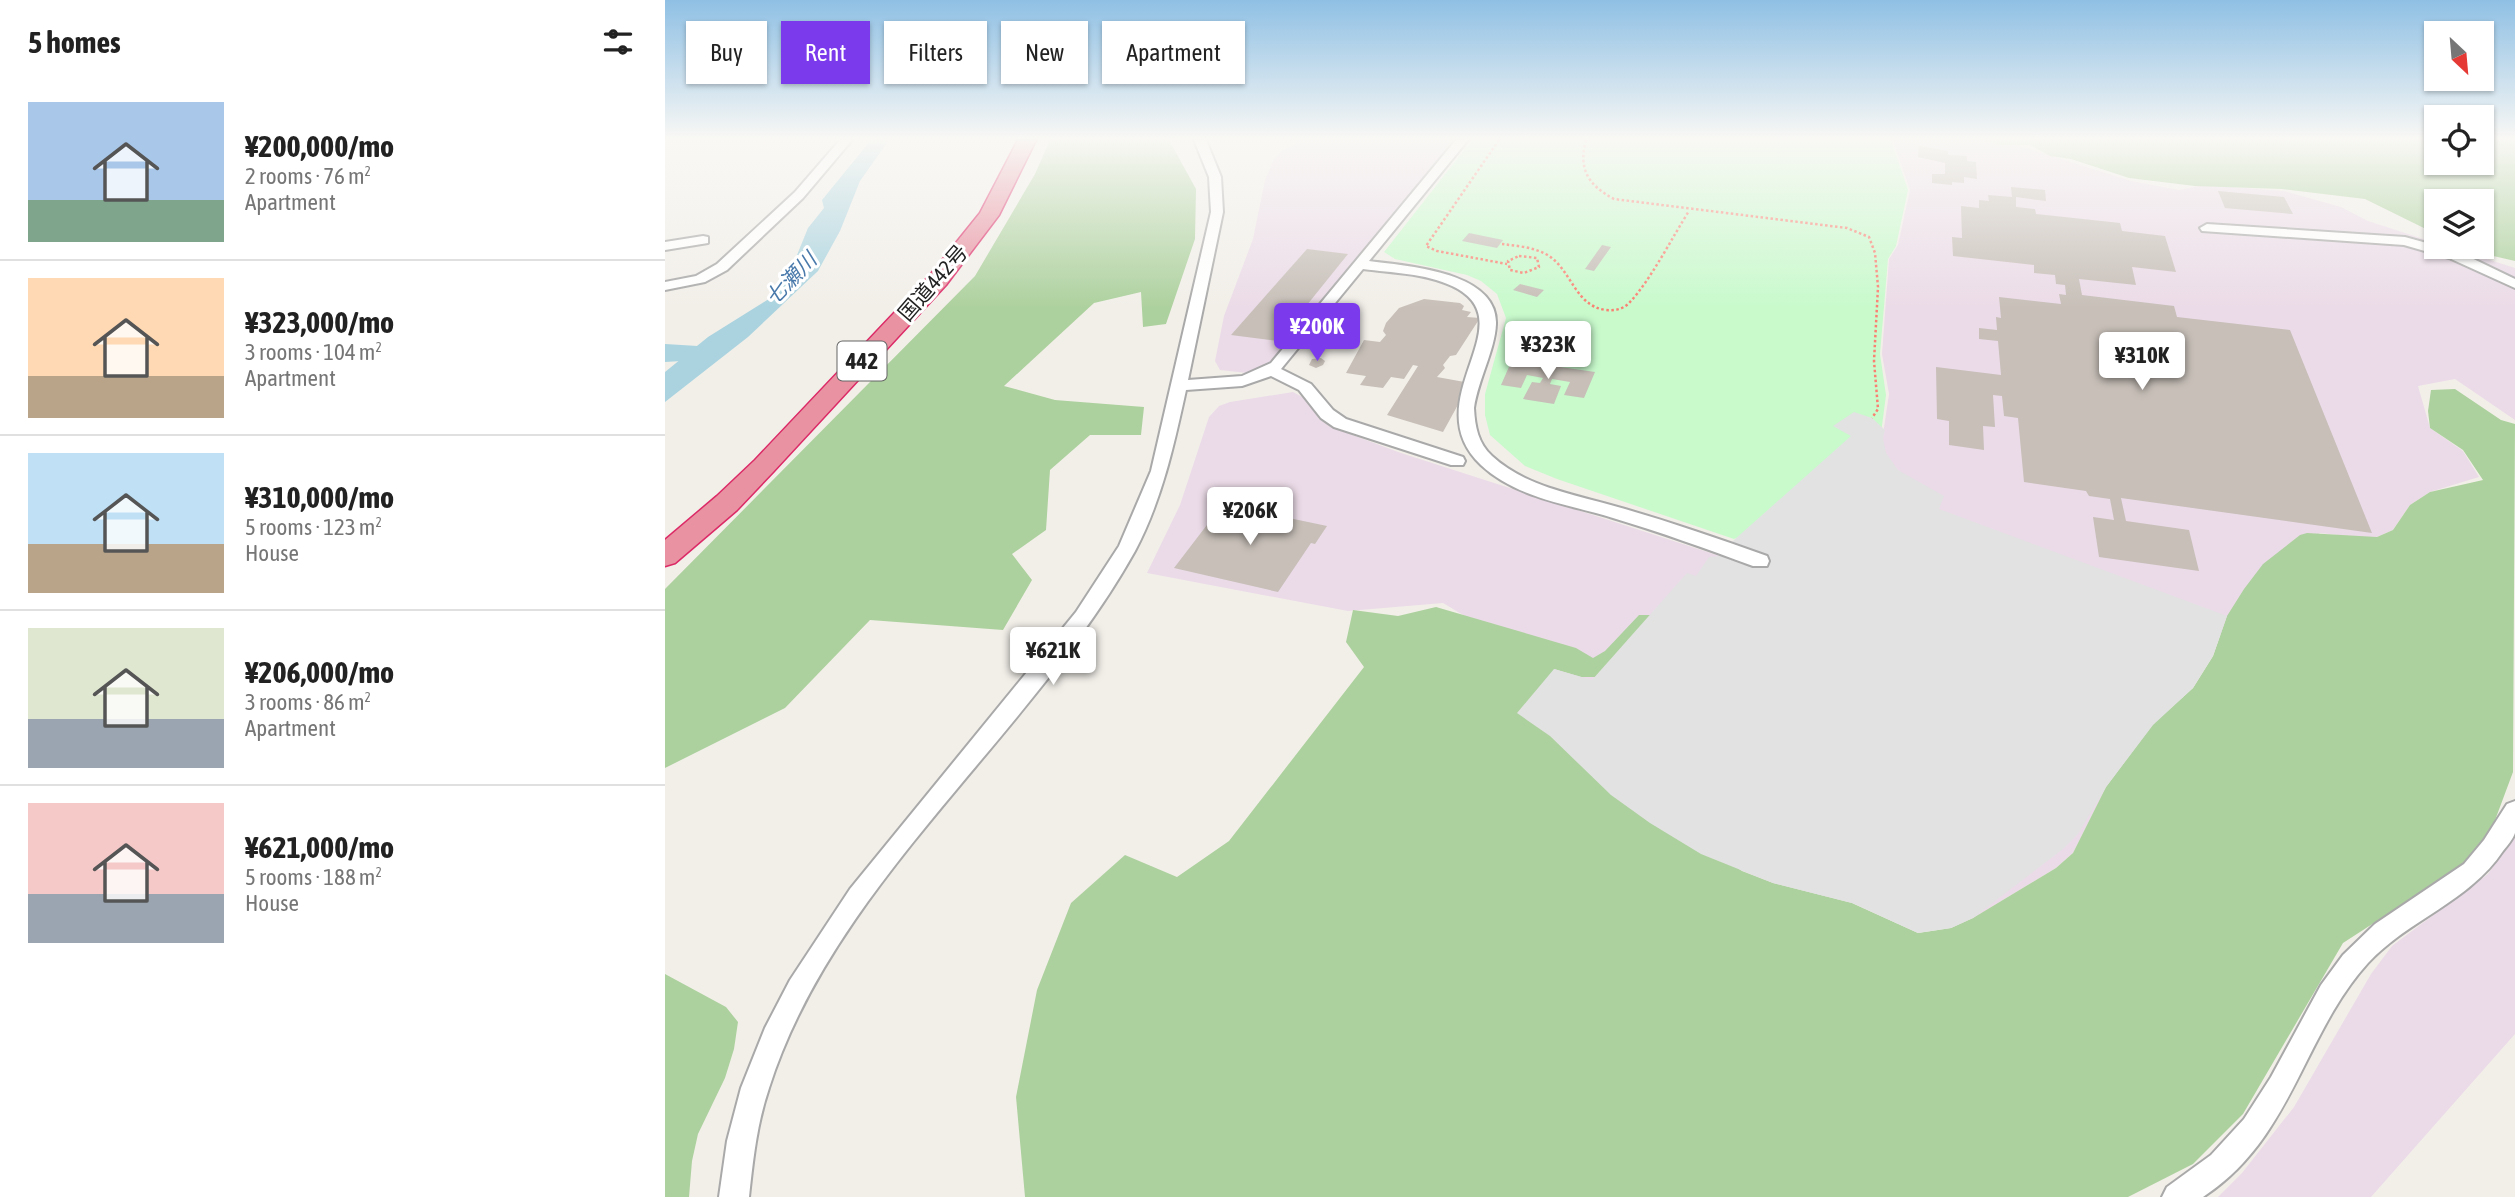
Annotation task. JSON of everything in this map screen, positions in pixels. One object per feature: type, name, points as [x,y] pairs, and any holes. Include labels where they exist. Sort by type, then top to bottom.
[{"type":"highway","name":"国道442号","points":[[665,556],[727,503],[764,466],[938,280],[989,215],[999,196]]},
{"type":"street","points":[[665,286],[709,276],[798,196]]},
{"type":"street","points":[[734,1197],[737,1163],[752,1096],[766,1055],[798,986],[855,900],[1070,634],[1111,575],[1142,517],[1160,471],[1217,204],[1216,196]]},
{"type":"street","points":[[2207,228],[2405,241],[2454,255],[2515,284]]},
{"type":"street","points":[[665,246],[703,240]]},
{"type":"street","points":[[1360,264],[1451,279],[1481,298],[1489,322],[1469,395],[1466,418],[1469,437],[1475,448],[1494,466],[1525,484],[1671,529],[1760,561]]},
{"type":"street","points":[[1270,370],[1305,387],[1327,414],[1340,423],[1457,461]]},
{"type":"street","points":[[2177,1197],[2208,1178],[2233,1156],[2258,1125],[2331,992],[2352,963],[2391,928],[2473,870],[2482,861],[2515,811]]},
{"type":"lane","points":[[1179,386],[1246,379],[1270,370],[1416,196]]},
{"type":"path","points":[[1461,196],[1426,246],[1437,251],[1507,264]]},
{"type":"path","points":[[1607,196],[1626,203],[1847,228],[1869,237],[1875,253],[1878,288],[1874,360],[1878,408],[1872,418]]},
{"type":"path","points":[[1502,244],[1535,250],[1554,259],[1581,299],[1589,306],[1607,310],[1619,309],[1632,300],[1689,211]]},
{"type":"path","points":[[1530,256],[1535,250]]},
{"type":"path","points":[[1530,256],[1537,258],[1541,264],[1530,273],[1515,272],[1507,267],[1507,264],[1513,257],[1530,256]]},
{"type":"shaded area","points":[[1262,196],[1412,196],[1272,361],[1247,373],[1220,370],[1215,361],[1224,316],[1253,239]]},
{"type":"shaded area","points":[[1909,196],[2301,196],[2341,207],[2368,221],[2424,239],[2424,259],[2487,259],[2515,268],[2515,420],[2455,379],[2418,386],[2430,428],[2463,451],[2479,477],[2430,492],[2410,505],[2393,530],[2377,537],[2320,533],[2234,607],[2222,633],[2106,787],[2073,853],[2056,868],[1973,918],[1951,928],[1773,883],[1701,854],[1553,669],[1443,603],[1348,611],[1147,573],[1180,505],[1209,417],[1219,406],[1230,402],[1293,392],[1306,399],[1319,419],[1331,427],[1401,453],[1720,556],[1731,542],[1774,527],[1882,441],[1889,394],[1882,354],[1889,259],[1898,245]]},
{"type":"shaded area","points":[[1854,412],[1872,418],[1885,430],[1883,438],[1886,453],[1898,470],[1944,496],[1939,509],[2227,616],[2213,656],[2193,688],[2153,725],[2106,787],[2078,834],[2063,849],[1973,918],[1951,928],[1918,933],[1852,903],[1773,883],[1701,854],[1611,795],[1550,736],[1517,713],[1554,669],[1592,680],[1687,573],[1696,576],[1709,557],[1720,556],[1734,540],[1851,436],[1833,426]]},
{"type":"shaded area","points":[[2515,832],[2515,1034],[2371,1197],[2218,1197],[2242,1173],[2294,1107],[2371,974],[2392,946],[2488,874]]},
{"type":"green space","points":[[1022,196],[1196,196],[1195,239],[1166,324],[1143,327],[1141,292],[1094,303],[1004,386],[1055,400],[1144,407],[1141,435],[1090,435],[1050,470],[1046,530],[1012,554],[1032,580],[1003,630],[870,620],[785,708],[665,768],[665,589],[975,276]]},
{"type":"green space","points":[[1428,196],[1907,196],[1896,246],[1888,259],[1880,354],[1886,395],[1880,441],[1771,526],[1734,539],[1557,479],[1525,466],[1490,435],[1485,415],[1485,394],[1506,318],[1497,294],[1481,281],[1467,275],[1395,259],[1384,252]]},
{"type":"green space","points":[[2339,196],[2424,196],[2424,228],[2365,199]]},
{"type":"green space","points":[[2494,196],[2515,196],[2515,261],[2494,256]]},
{"type":"green space","points":[[2455,389],[2501,420],[2515,424],[2513,772],[2494,823],[2468,862],[2343,943],[2243,1114],[2193,1164],[2128,1197],[1025,1197],[1016,1097],[1037,990],[1071,903],[1125,855],[1177,877],[1229,841],[1364,667],[1346,642],[1353,610],[1398,616],[1436,607],[1576,648],[1593,658],[1605,651],[1639,615],[1654,615],[1600,677],[1581,677],[1554,669],[1701,844],[1742,871],[1773,883],[1852,903],[1918,933],[1951,928],[1973,918],[2056,868],[2073,853],[2106,787],[2153,724],[2193,688],[2213,656],[2227,616],[2263,564],[2300,535],[2307,533],[2377,537],[2393,530],[2410,505],[2430,492],[2483,480],[2463,450],[2430,428],[2428,411],[2431,390]]},
{"type":"green space","points":[[665,974],[726,1007],[738,1022],[734,1049],[725,1078],[698,1134],[692,1161],[689,1197],[665,1197]]},
{"type":"water","name":"七瀬川","points":[[825,196],[854,196],[840,231],[818,271],[748,337],[665,402],[665,372],[708,337],[772,297],[786,282],[808,228],[824,208],[822,200]]},
{"type":"building","points":[[1988,196],[2046,196],[2046,201],[2016,197],[2016,207],[2035,209],[2036,214],[2120,223],[2122,231],[2165,236],[2176,272],[2132,267],[2136,285],[2079,279],[2082,295],[2174,306],[2177,317],[2290,330],[2372,533],[2121,498],[2126,521],[2189,530],[2199,571],[2099,557],[2093,517],[2114,520],[2110,499],[2089,496],[2086,491],[2024,482],[2018,418],[2004,416],[2002,396],[1993,395],[1995,427],[1983,426],[1984,450],[1949,445],[1949,421],[1937,419],[1936,367],[2001,375],[1998,341],[1979,339],[1979,328],[1997,330],[1996,317],[2001,318],[1999,297],[2061,304],[2059,294],[2066,295],[2065,285],[2056,284],[2055,275],[2034,273],[2034,265],[1953,256],[1952,237],[1962,238],[1961,206],[1979,208],[1979,200],[1989,201]]},
{"type":"building","points":[[2220,196],[2271,196],[2284,197],[2293,214],[2225,208]]},
{"type":"building","points":[[1469,233],[1503,240],[1497,248],[1462,241]]},
{"type":"building","points":[[1602,245],[1611,247],[1594,271],[1585,269]]},
{"type":"building","points":[[1307,249],[1348,254],[1278,341],[1231,335]]},
{"type":"building","points":[[1520,284],[1544,290],[1537,297],[1513,290]]},
{"type":"building","points":[[1424,299],[1460,303],[1464,306],[1462,310],[1471,312],[1467,317],[1480,318],[1456,355],[1450,356],[1437,377],[1470,383],[1443,432],[1387,415],[1418,366],[1413,365],[1404,379],[1391,377],[1383,388],[1360,385],[1366,376],[1346,373],[1364,340],[1380,342],[1386,335],[1383,331],[1386,323],[1399,308]]},
{"type":"building","points":[[1321,358],[1325,361],[1323,365],[1316,368],[1309,365],[1312,359]]},
{"type":"building","points":[[1512,360],[1595,372],[1584,398],[1564,395],[1570,382],[1552,379],[1550,384],[1561,386],[1554,404],[1523,399],[1532,382],[1540,383],[1543,378],[1527,375],[1521,388],[1501,385]]},
{"type":"building","points":[[1223,504],[1327,526],[1315,544],[1311,543],[1278,592],[1174,568]]},
{"type":"waterway","points":[[665,353],[704,353]]}]
